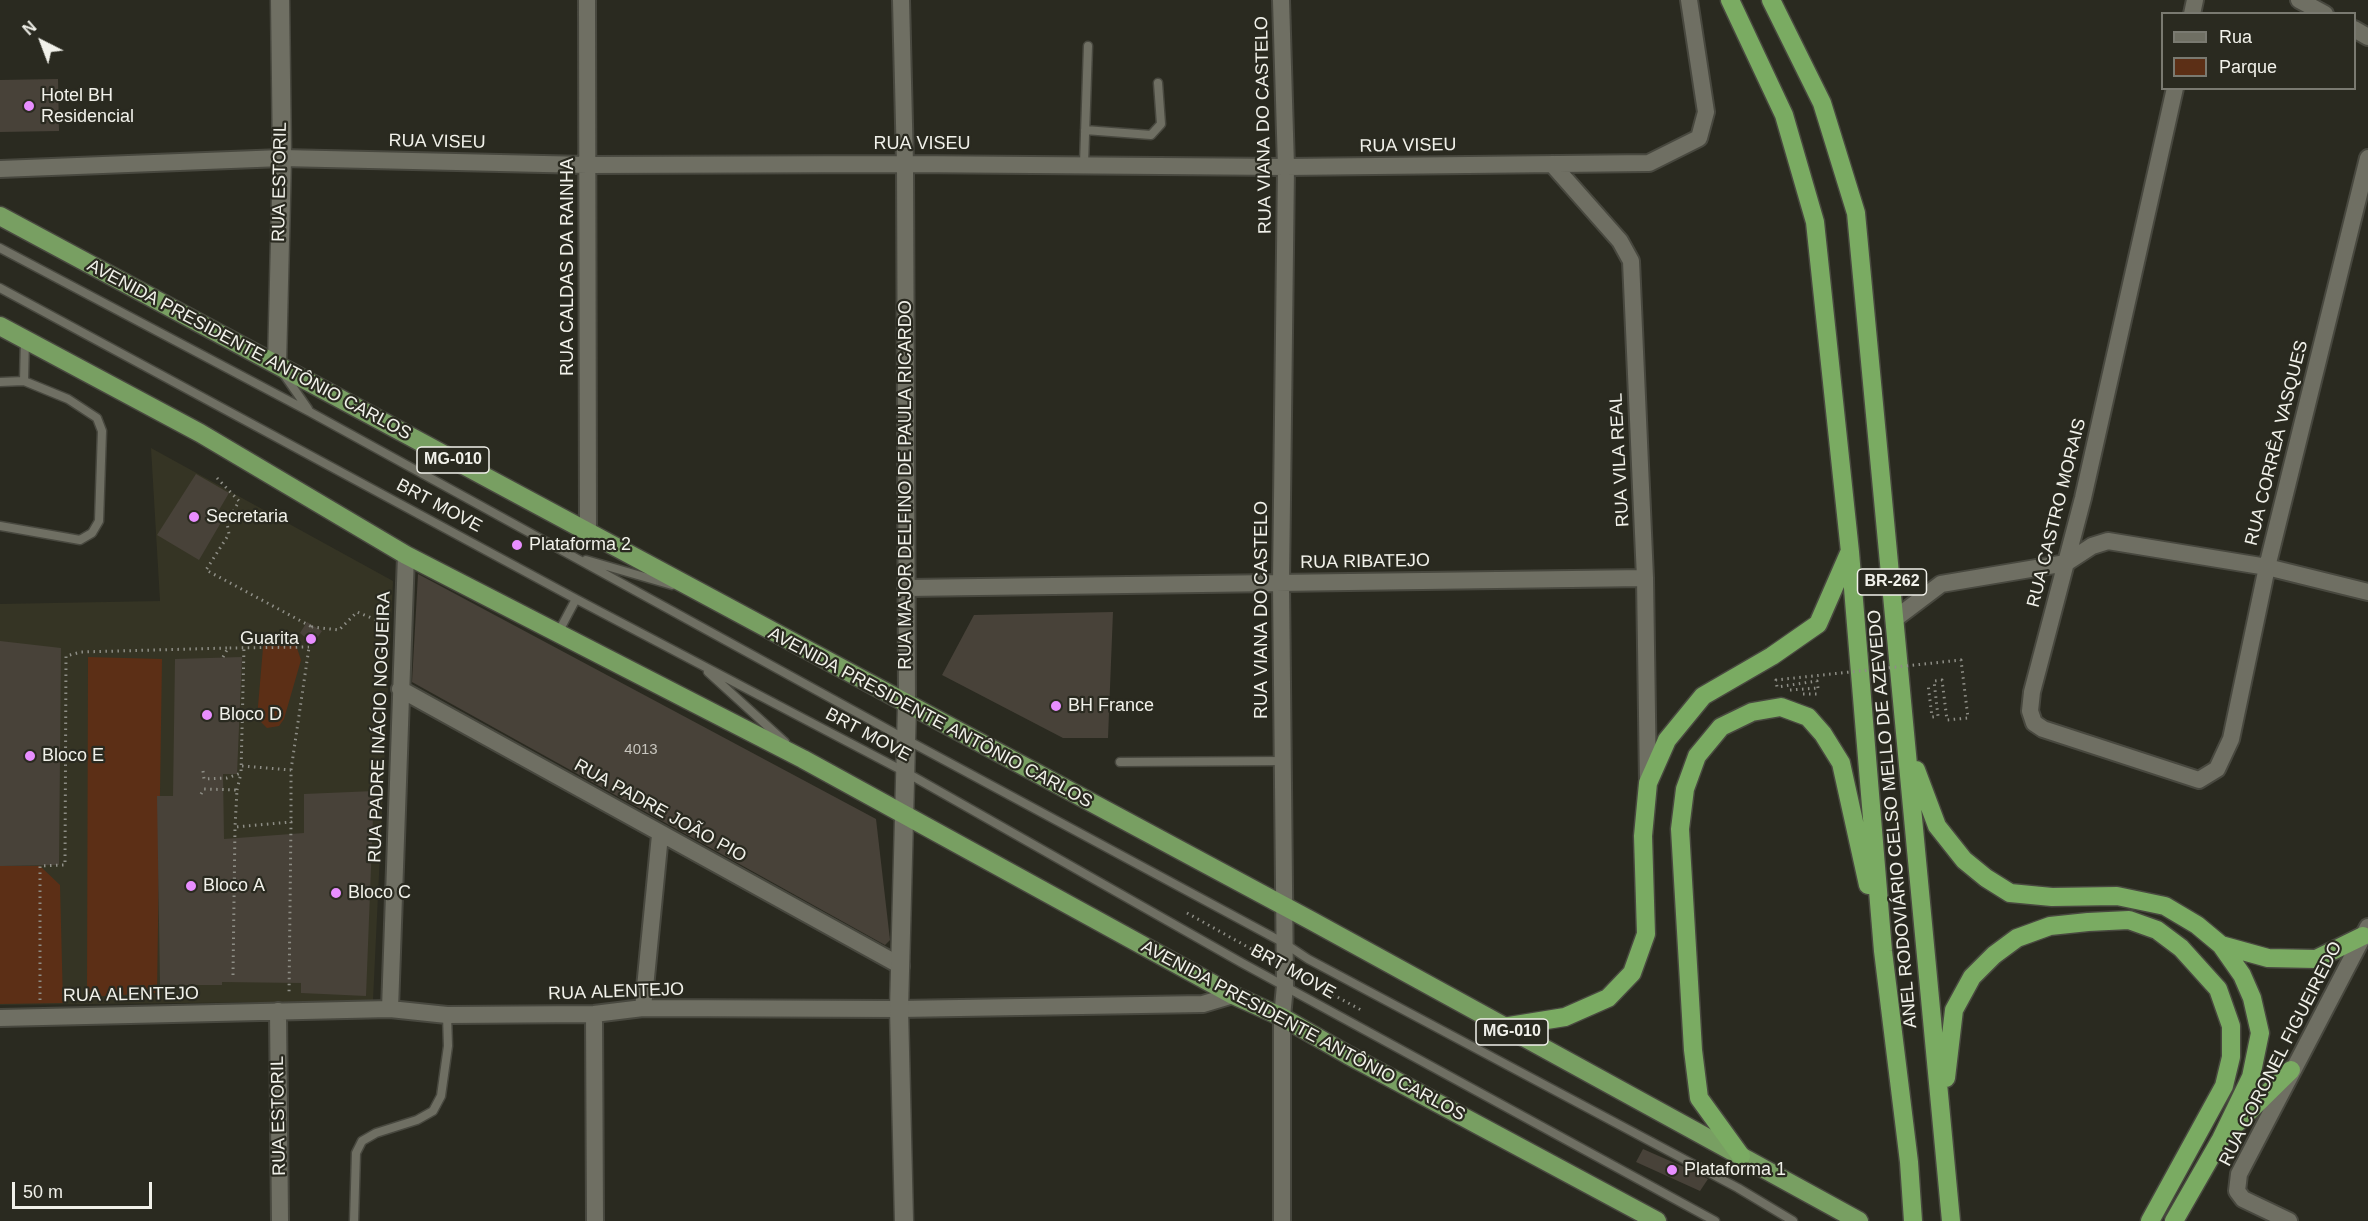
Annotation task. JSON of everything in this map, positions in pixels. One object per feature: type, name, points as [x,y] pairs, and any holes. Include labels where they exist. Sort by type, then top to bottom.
[{"type":"highway","name":"ANEL RODOVIÁRIO CELSO MELLO DE AZEVEDO","points":[[1730,0],[1784,115],[1815,222],[1850,552],[1883,951],[1909,1162],[1913,1221]]},
{"type":"highway","name":"ANEL RODOVIÁRIO CELSO MELLO DE AZEVEDO","points":[[1771,0],[1822,103],[1856,213],[1896,618],[1904,730],[1951,1221]]},
{"type":"highway","name":"AVENIDA PRESIDENTE ANTÔNIO CARLOS","points":[[0,216],[1284,907],[1859,1221]]},
{"type":"highway","name":"AVENIDA PRESIDENTE ANTÔNIO CARLOS","points":[[0,326],[200,433],[406,555],[803,759],[1233,995],[1282,1017],[1348,1055],[1658,1221]]},
{"type":"highway","points":[[1503,1027],[1565,1017],[1608,998],[1632,972],[1646,934],[1643,836],[1648,783],[1667,740],[1703,696],[1772,656],[1818,624],[1850,552]]},
{"type":"highway","points":[[1741,1156],[1699,1098],[1693,1050],[1680,829],[1685,789],[1697,756],[1721,727],[1752,712],[1781,707],[1808,717],[1823,734],[1841,764],[1883,951]]},
{"type":"highway","points":[[1904,730],[1924,797],[1937,826],[1964,860],[1986,878],[2010,892],[2052,897],[2117,896],[2165,906],[2197,925],[2221,945],[2242,975],[2252,998],[2260,1033],[2251,1077],[2221,1139],[2174,1221]]},
{"type":"highway","points":[[1942,1113],[1954,1010],[1972,977],[1995,955],[2017,938],[2050,926],[2129,920],[2157,930],[2187,953],[2218,989],[2231,1026],[2231,1057],[2224,1086],[2150,1221]]},
{"type":"highway","points":[[2221,945],[2268,958],[2316,959],[2366,932]]},
{"type":"highway","points":[[2221,1139],[2291,1070]]},
{"type":"highway","points":[[1611,1195],[1634,1221]]},
{"type":"street","name":"RUA ESTORIL","points":[[277,364],[282,158],[280,0]]},
{"type":"street","name":"RUA CALDAS DA RAINHA","points":[[587,0],[588,533]]},
{"type":"street","name":"RUA MAJOR DELFINO DE PAULA RICARDO","points":[[901,0],[905,164],[907,774],[899,1009],[904,1221]]},
{"type":"street","name":"RUA VIANA DO CASTELO","points":[[1281,0],[1286,167],[1281,583],[1282,761],[1284,943],[1289,980],[1282,1017],[1282,1221]]},
{"type":"street","name":"RUA VISEU","points":[[0,170],[282,158],[587,165],[1084,164],[1286,167],[1649,163],[1699,138],[1706,111],[1689,0]]},
{"type":"street","points":[[2299,0],[2321,12]]},
{"type":"street","name":"RUA CASTRO MORAIS","points":[[2175,90],[2066,563],[2032,692],[2030,711],[2034,723],[2043,729],[2199,780],[2217,769],[2231,739]]},
{"type":"street","name":"RUA CORRÊA VASQUES","points":[[2231,739],[2266,567],[2368,158]]},
{"type":"street","name":"RUA VILA REAL","points":[[1552,164],[1620,241],[1631,261],[1645,578],[1648,783]]},
{"type":"street","points":[[1896,618],[1941,584],[2066,563],[2092,546],[2108,541],[2266,567],[2368,592]]},
{"type":"street","name":"RUA PADRE INÁCIO NOGUEIRA","points":[[390,1009],[406,555]]},
{"type":"street","name":"RUA RIBATEJO","points":[[906,588],[1645,578]]},
{"type":"street","name":"RUA PADRE JOÃO PIO","points":[[400,688],[660,835],[901,966]]},
{"type":"street","points":[[644,1008],[660,835]]},
{"type":"street","name":"RUA CORONEL FIGUEIREDO","points":[[2289,1221],[2243,1199],[2237,1191],[2239,1174],[2291,1070],[2366,932]]},
{"type":"street","name":"RUA ALENTEJO","points":[[0,1018],[390,1009],[447,1015],[594,1014],[644,1008],[899,1009],[1203,1004],[1233,995]]},
{"type":"street","name":"RUA ESTORIL","points":[[280,1221],[284,1011]]},
{"type":"street","points":[[594,1014],[595,1221]]},
{"type":"lane","points":[[1084,164],[1088,46]]},
{"type":"lane","points":[[1085,130],[1151,135],[1161,124],[1158,83]]},
{"type":"lane","name":"BRT MOVE","points":[[0,248],[310,412],[907,740],[1284,943],[1308,959],[1738,1188],[1793,1221]]},
{"type":"lane","name":"BRT MOVE","points":[[0,288],[1289,980],[1715,1221]]},
{"type":"lane","points":[[24,381],[25,339]]},
{"type":"lane","name":"BRT MOVE","points":[[277,364],[310,412]]},
{"type":"lane","points":[[0,382],[24,381],[68,399],[97,418],[102,430],[99,521],[92,533],[80,540],[0,526]]},
{"type":"lane","name":"BRT MOVE","points":[[571,556],[696,591]]},
{"type":"lane","points":[[558,633],[576,599]]},
{"type":"lane","points":[[699,664],[803,759]]},
{"type":"lane","points":[[1120,762],[1282,761]]},
{"type":"lane","points":[[354,1221],[356,1153],[362,1141],[376,1133],[417,1120],[433,1111],[441,1096],[448,1046],[447,1015]]},
{"type":"path","points":[[217,478],[239,501],[227,523],[229,534],[206,570],[312,627],[339,630],[357,612],[403,631]]},
{"type":"path","points":[[284,1011],[291,770],[312,627]]},
{"type":"path","points":[[40,1017],[39,866],[65,865],[66,656],[81,652],[309,647]]},
{"type":"path","points":[[223,657],[228,648]]},
{"type":"path","points":[[233,975],[235,827],[237,790],[242,772],[244,648]]},
{"type":"path","points":[[1818,688],[1817,681],[1777,687],[1776,680],[1961,660],[1968,718],[1947,720],[1942,680],[1934,681],[1938,716],[1932,717],[1928,684]]},
{"type":"path","points":[[242,766],[291,770]]},
{"type":"path","points":[[203,771],[204,779],[227,778],[242,772]]},
{"type":"path","points":[[201,794],[204,789],[237,790]]},
{"type":"path","points":[[235,827],[291,822]]},
{"type":"path","points":[[1187,913],[1262,955]]},
{"type":"path","points":[[1289,980],[1370,1016]]},
{"type":"shaded area","points":[[151,448],[393,581],[373,1001],[0,1005],[0,604],[160,601]]},
{"type":"green space","points":[[264,636],[296,645],[301,660],[284,719],[279,726],[267,728],[257,718]]},
{"type":"green space","points":[[88,657],[162,659],[157,993],[87,997]]},
{"type":"green space","points":[[0,866],[40,866],[60,885],[63,1003],[0,1004]]},
{"type":"building","name":"Hotel BH Residencial","points":[[58,79],[59,131],[0,132],[0,80]]},
{"type":"building","name":"Secretaria","points":[[196,474],[229,493],[216,515],[223,519],[199,560],[157,535]]},
{"type":"building","points":[[418,574],[876,819],[890,940],[885,945],[412,682]]},
{"type":"building","name":"BH France","points":[[1113,612],[1108,738],[1063,738],[942,675],[974,615]]},
{"type":"building","name":"Guarita","points":[[307,622],[322,631],[313,644],[300,633]]},
{"type":"building","name":"Bloco E","points":[[0,641],[61,648],[59,865],[0,866]]},
{"type":"building","points":[[242,657],[237,774],[223,774],[224,839],[304,833],[304,794],[374,791],[366,996],[301,993],[301,983],[222,982],[222,985],[160,985],[157,796],[173,796],[175,659]]},
{"type":"building","name":"Plataforma 1","points":[[1643,1149],[1708,1179],[1700,1191],[1636,1162]]},
{"type":"place","name":"Hotel BH Residencial","points":[[29,106]]},
{"type":"place","name":"Secretaria","points":[[194,517]]},
{"type":"place","name":"Plataforma 2","points":[[517,545]]},
{"type":"place","name":"Guarita","points":[[311,639]]},
{"type":"place","name":"BH France","points":[[1056,706]]},
{"type":"place","name":"Bloco D","points":[[207,715]]},
{"type":"place","name":"Bloco E","points":[[30,756]]},
{"type":"place","name":"Bloco A","points":[[191,886]]},
{"type":"place","name":"Bloco C","points":[[336,893]]},
{"type":"place","name":"Plataforma 1","points":[[1672,1170]]}]
